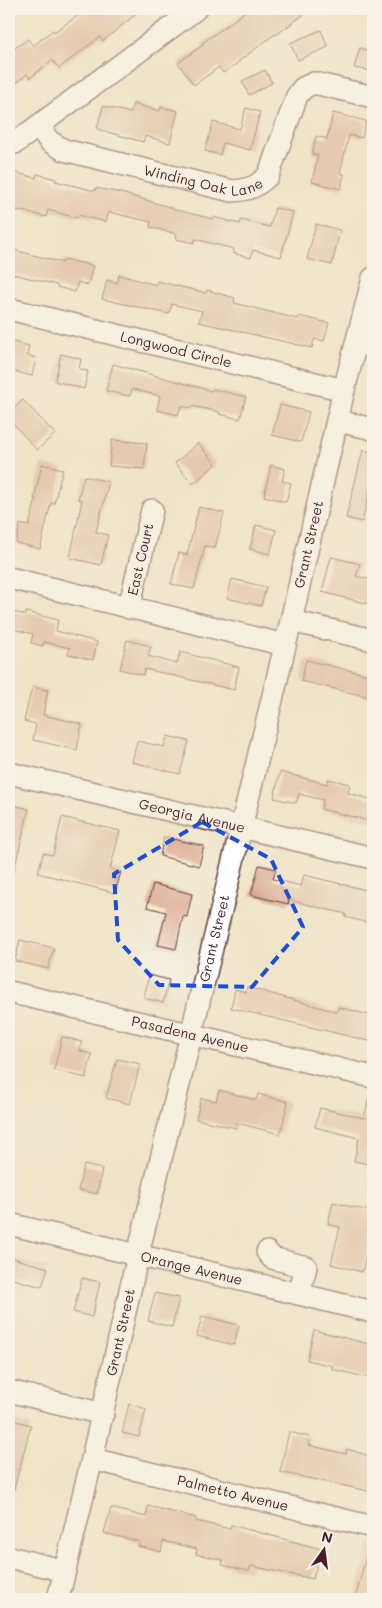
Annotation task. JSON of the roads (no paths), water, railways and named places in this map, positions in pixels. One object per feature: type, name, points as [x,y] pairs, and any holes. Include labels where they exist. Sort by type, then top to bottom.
[{"type":"street","points":[[16,143],[196,9]]},
{"type":"street","name":"Winding Oak Lane","points":[[39,126],[49,141],[64,150],[232,191],[246,190],[260,184],[268,176],[296,96],[303,88],[314,83],[373,98]]},
{"type":"street","name":"Grant Street","points":[[58,1599],[138,1256],[291,621],[344,390],[373,278]]},
{"type":"street","name":"Longwood Circle","points":[[9,308],[344,390]]},
{"type":"street","points":[[338,421],[373,429]]},
{"type":"street","name":"East Court","points":[[129,608],[152,510]]},
{"type":"street","points":[[9,578],[285,645]]},
{"type":"street","points":[[291,621],[373,640]]},
{"type":"street","name":"Georgia Avenue","points":[[9,774],[373,858]]},
{"type":"street","name":"Pasadena Avenue","points":[[9,992],[373,1077]]},
{"type":"street","name":"Orange Avenue","points":[[9,1224],[373,1312]]},
{"type":"street","points":[[267,1252],[272,1258],[306,1267],[299,1294]]},
{"type":"street","points":[[9,1391],[102,1414]]},
{"type":"street","name":"Palmetto Avenue","points":[[92,1459],[373,1527]]},
{"type":"street","points":[[9,1557],[65,1571]]}]
